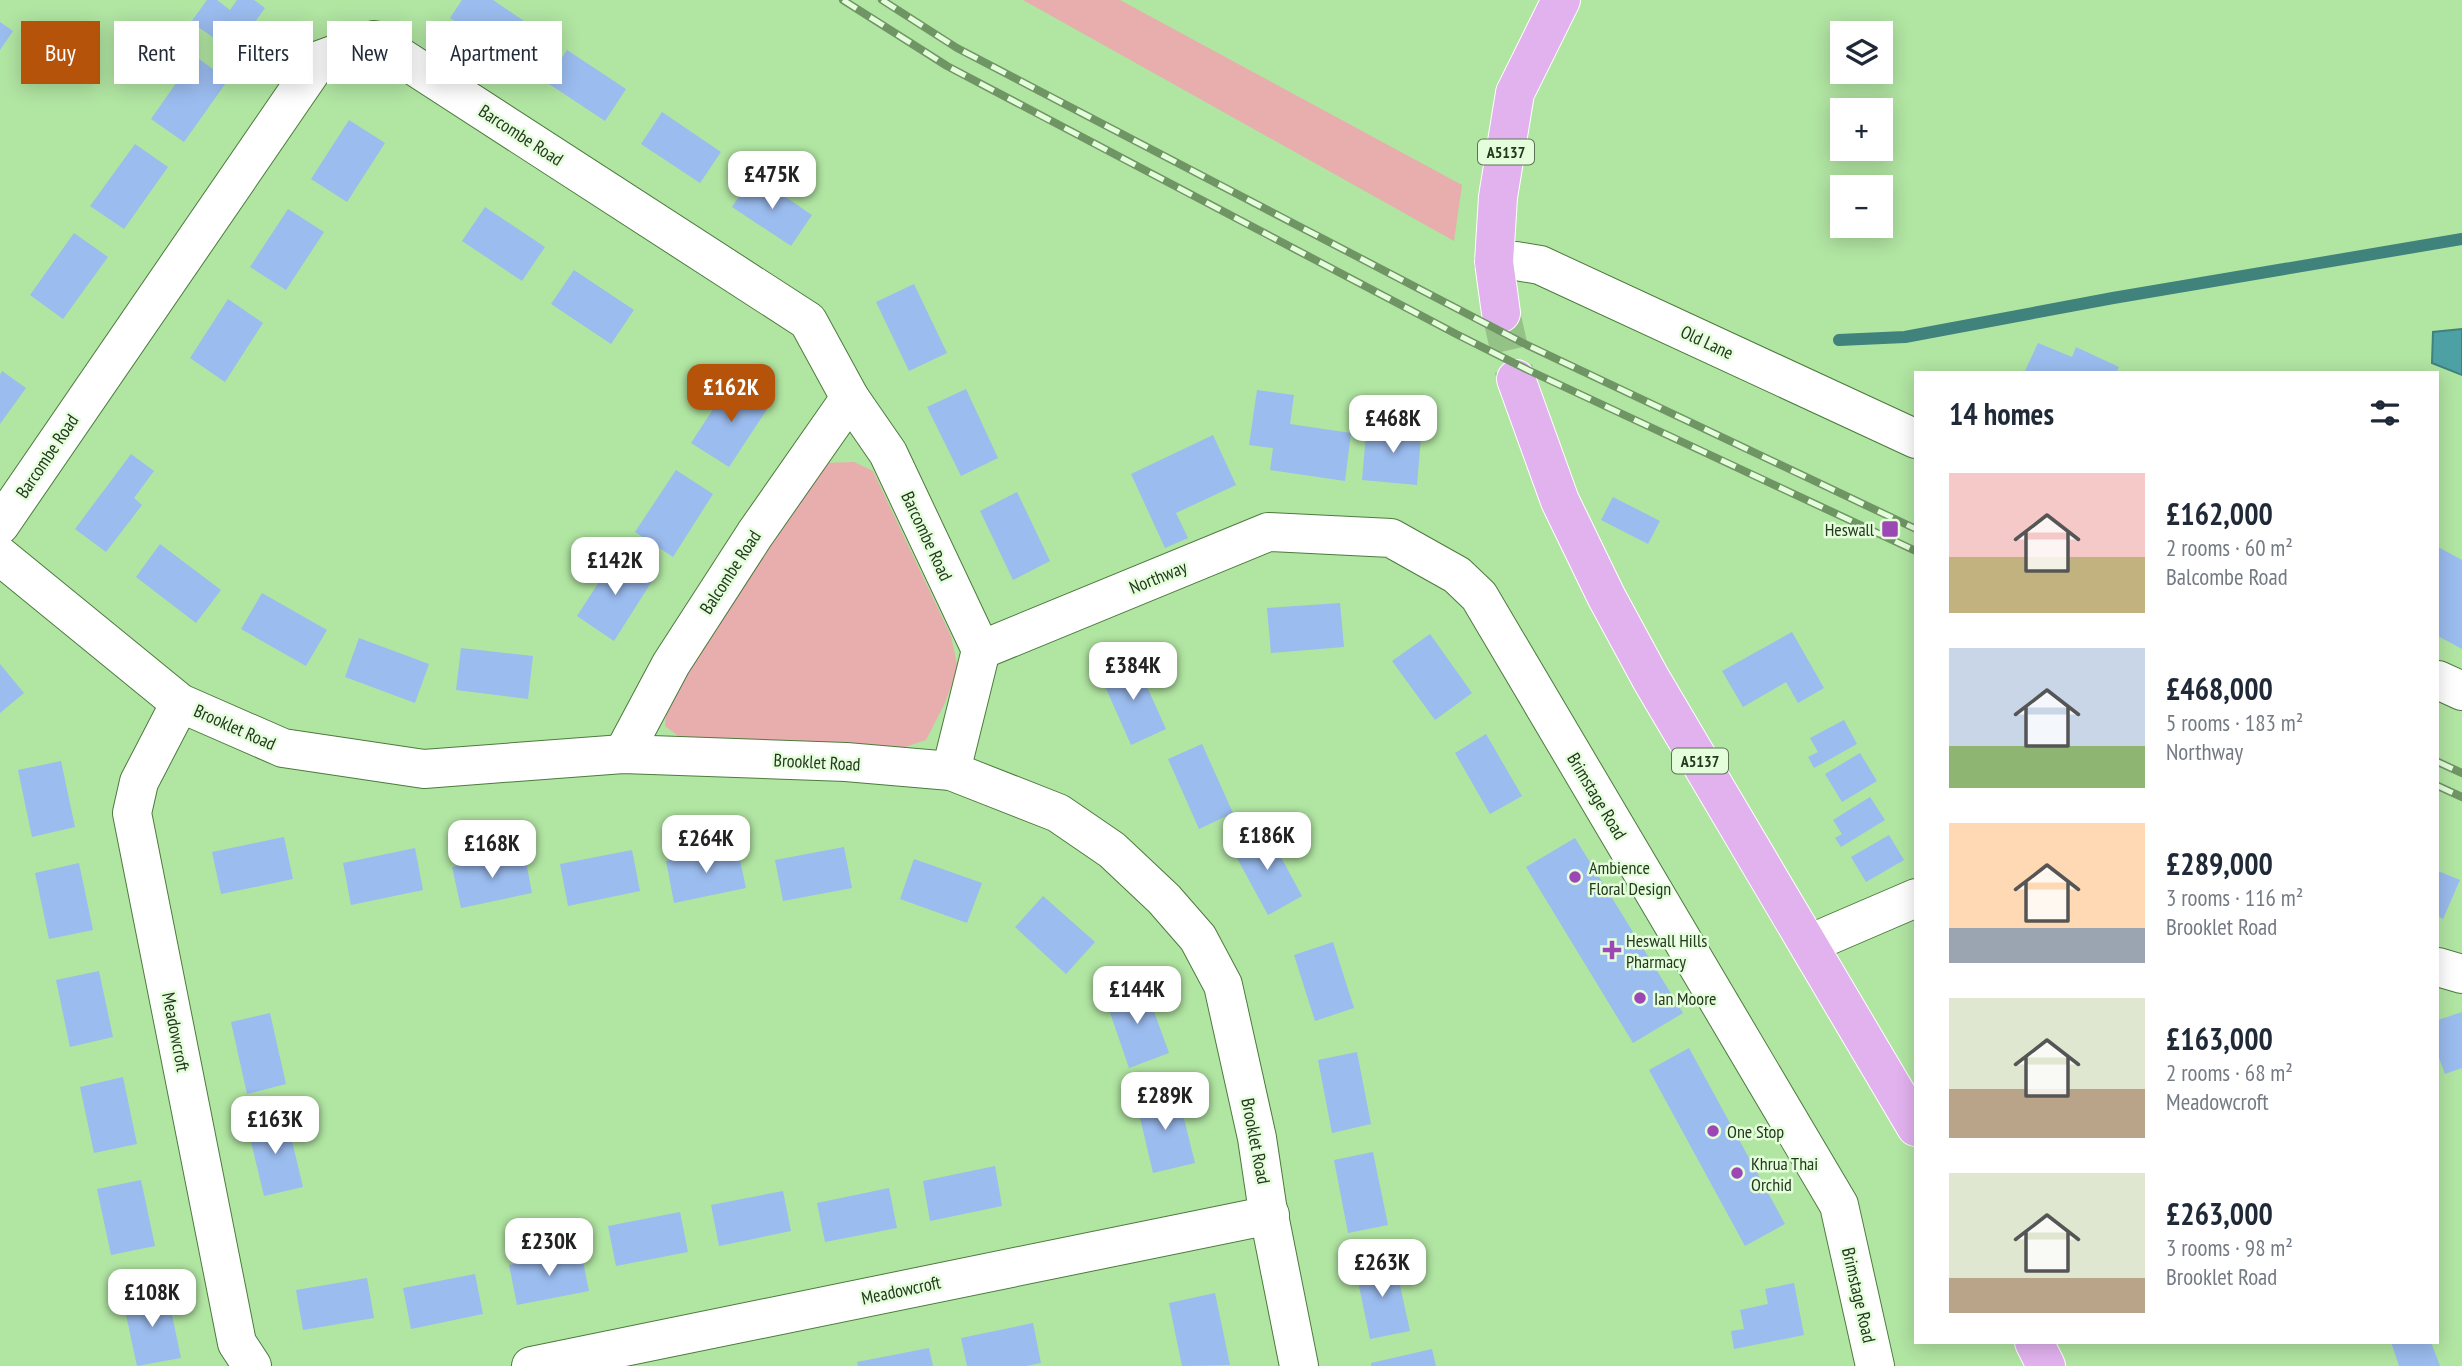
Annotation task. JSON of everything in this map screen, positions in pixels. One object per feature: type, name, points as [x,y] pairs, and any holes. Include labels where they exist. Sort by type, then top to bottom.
[{"type":"main road","name":"A5137","points":[[1501,313],[1494,262],[1498,197],[1515,93],[1561,0]]},
{"type":"main road","name":"A5137","points":[[1516,379],[1560,502],[1606,596],[1651,678],[1914,1124]]},
{"type":"main road","points":[[2035,1344],[2046,1366]]},
{"type":"street","name":"Barcombe Road","points":[[0,525],[319,60],[374,40],[808,321],[850,398],[888,453],[981,650]]},
{"type":"street","name":"Old Lane","points":[[1494,262],[1516,261],[1540,265],[1914,438]]},
{"type":"street","name":"Balcombe Road","points":[[623,754],[671,664],[755,534],[850,398]]},
{"type":"street","name":"Northway","points":[[981,650],[1268,533],[1391,538],[1457,575]]},
{"type":"street","name":"Brooklet Road","points":[[0,556],[180,703],[283,748],[424,769],[623,754],[846,762],[951,771],[1058,813],[1112,850],[1164,899],[1198,938],[1223,985],[1257,1138],[1299,1366]]},
{"type":"street","name":"Brimstage Road","points":[[1457,575],[1479,596],[1839,1205],[1875,1366]]},
{"type":"street","points":[[951,771],[981,650]]},
{"type":"street","points":[[2439,680],[2462,691]]},
{"type":"street","name":"Meadowcroft","points":[[180,703],[139,782],[132,813],[237,1343],[252,1366]]},
{"type":"street","points":[[1810,944],[1914,899]]},
{"type":"street","points":[[2439,967],[2462,974]]},
{"type":"street","name":"Meadowcroft","points":[[531,1366],[1270,1215]]},
{"type":"shaded area","points":[[1023,0],[1120,0],[1462,185],[1454,241]]},
{"type":"shaded area","points":[[854,462],[873,471],[951,636],[958,669],[926,740],[890,752],[685,741],[665,726],[668,693],[823,463]]},
{"type":"water","points":[[2462,329],[2462,375],[2432,363],[2433,332]]},
{"type":"building","points":[[207,0],[217,0],[230,10],[237,0],[254,0],[265,8],[256,21],[213,21],[213,37],[199,28],[199,21],[192,21]]},
{"type":"building","points":[[462,0],[493,0],[524,21],[455,21],[450,18]]},
{"type":"building","points":[[0,22],[13,31],[0,50]]},
{"type":"building","points":[[567,50],[626,89],[605,121],[549,84],[562,84],[562,58]]},
{"type":"building","points":[[199,59],[213,69],[213,84],[225,84],[184,142],[151,119],[175,84],[199,84]]},
{"type":"building","points":[[662,112],[721,152],[700,183],[641,144]]},
{"type":"building","points":[[349,120],[385,143],[347,202],[311,179]]},
{"type":"building","points":[[135,144],[168,167],[124,229],[90,206]]},
{"type":"building","points":[[753,175],[812,215],[791,246],[732,207]]},
{"type":"building","points":[[485,207],[545,247],[522,281],[462,241]]},
{"type":"building","points":[[288,209],[324,232],[286,290],[250,267]]},
{"type":"building","points":[[74,233],[108,257],[63,319],[30,295]]},
{"type":"building","points":[[574,270],[634,310],[611,344],[551,304]]},
{"type":"building","points":[[914,284],[947,353],[909,371],[876,302]]},
{"type":"building","points":[[228,299],[263,323],[225,382],[190,358]]},
{"type":"building","points":[[2038,343],[2072,357],[2076,347],[2119,367],[2117,371],[2025,371]]},
{"type":"building","points":[[2,371],[26,388],[0,424],[0,375]]},
{"type":"building","points":[[732,380],[770,405],[729,467],[691,443]]},
{"type":"building","points":[[966,389],[998,458],[961,476],[927,407]]},
{"type":"building","points":[[1257,390],[1294,395],[1290,424],[1351,433],[1345,481],[1270,470],[1273,448],[1249,445]]},
{"type":"building","points":[[1386,422],[1422,425],[1417,485],[1362,480],[1366,434],[1385,436]]},
{"type":"building","points":[[1213,435],[1236,485],[1176,513],[1188,538],[1165,548],[1131,474]]},
{"type":"building","points":[[131,454],[154,471],[134,498],[142,505],[106,552],[75,529]]},
{"type":"building","points":[[676,470],[713,494],[673,557],[635,532]]},
{"type":"building","points":[[1017,492],[1050,561],[1013,580],[980,511]]},
{"type":"building","points":[[1613,497],[1660,521],[1648,544],[1601,520]]},
{"type":"building","points":[[160,544],[221,590],[196,623],[136,577]]},
{"type":"building","points":[[2439,548],[2462,560],[2462,649],[2439,637]]},
{"type":"building","points":[[617,554],[654,578],[614,641],[577,616]]},
{"type":"building","points":[[262,593],[327,630],[306,666],[241,629]]},
{"type":"building","points":[[1340,603],[1344,647],[1271,653],[1267,608]]},
{"type":"building","points":[[1792,632],[1824,688],[1798,703],[1786,682],[1743,707],[1722,671]]},
{"type":"building","points":[[1430,634],[1472,693],[1435,720],[1392,661]]},
{"type":"building","points":[[359,638],[429,664],[415,703],[345,677]]},
{"type":"building","points":[[461,648],[533,656],[528,699],[456,690]]},
{"type":"building","points":[[1135,660],[1166,729],[1131,745],[1100,675]]},
{"type":"building","points":[[0,664],[24,693],[0,713]]},
{"type":"building","points":[[1844,720],[1857,744],[1814,768],[1808,757],[1818,752],[1810,738]]},
{"type":"building","points":[[1486,734],[1522,796],[1490,814],[1455,753]]},
{"type":"building","points":[[1202,744],[1233,813],[1199,829],[1168,759]]},
{"type":"building","points":[[1860,753],[1877,781],[1842,802],[1825,774]]},
{"type":"building","points":[[61,761],[75,827],[32,837],[18,770]]},
{"type":"building","points":[[1870,797],[1885,820],[1841,847],[1835,838],[1842,834],[1833,820]]},
{"type":"building","points":[[1266,830],[1302,896],[1268,915],[1232,849]]},
{"type":"building","points":[[1889,835],[1904,860],[1866,882],[1851,857]]},
{"type":"building","points":[[284,837],[293,879],[221,894],[212,852]]},
{"type":"building","points":[[1575,838],[1683,1013],[1633,1043],[1526,867]]},
{"type":"building","points":[[737,846],[746,888],[674,903],[666,861]]},
{"type":"building","points":[[844,847],[852,888],[783,901],[775,860]]},
{"type":"building","points":[[415,848],[423,890],[351,905],[343,863]]},
{"type":"building","points":[[632,850],[640,891],[568,906],[560,864]]},
{"type":"building","points":[[524,851],[532,893],[461,908],[452,867]]},
{"type":"building","points":[[914,859],[982,883],[967,923],[900,899]]},
{"type":"building","points":[[79,863],[93,930],[49,939],[35,873]]},
{"type":"building","points":[[2439,871],[2460,880],[2443,919],[2439,917]]},
{"type":"building","points":[[1043,896],[1095,942],[1066,974],[1015,927]]},
{"type":"building","points":[[1333,942],[1354,1008],[1315,1021],[1294,955]]},
{"type":"building","points":[[99,971],[113,1037],[70,1047],[56,980]]},
{"type":"building","points":[[1144,984],[1169,1053],[1129,1068],[1105,998]]},
{"type":"building","points":[[2462,1012],[2462,1068],[2445,1074],[2439,1058],[2439,1020]]},
{"type":"building","points":[[270,1013],[286,1084],[247,1094],[231,1022]]},
{"type":"building","points":[[1689,1048],[1785,1224],[1745,1246],[1649,1070]]},
{"type":"building","points":[[1357,1052],[1371,1124],[1332,1133],[1318,1060]]},
{"type":"building","points":[[123,1077],[137,1144],[94,1153],[80,1087]]},
{"type":"building","points":[[1177,1091],[1195,1163],[1153,1173],[1136,1101]]},
{"type":"building","points":[[286,1116],[303,1187],[264,1196],[247,1125]]},
{"type":"building","points":[[1373,1152],[1388,1225],[1348,1233],[1334,1160]]},
{"type":"building","points":[[995,1166],[1002,1206],[930,1221],[923,1181]]},
{"type":"building","points":[[141,1180],[155,1246],[111,1255],[97,1189]]},
{"type":"building","points":[[889,1188],[897,1228],[825,1242],[817,1203]]},
{"type":"building","points":[[783,1191],[791,1231],[719,1246],[711,1205]]},
{"type":"building","points":[[680,1212],[688,1252],[616,1266],[608,1226]]},
{"type":"building","points":[[581,1251],[589,1291],[517,1305],[509,1265]]},
{"type":"building","points":[[1394,1258],[1410,1331],[1370,1339],[1355,1267]]},
{"type":"building","points":[[475,1274],[483,1314],[411,1329],[403,1288]]},
{"type":"building","points":[[367,1278],[374,1318],[303,1330],[296,1290]]},
{"type":"building","points":[[1794,1283],[1804,1335],[1734,1349],[1731,1331],[1744,1329],[1740,1310],[1768,1304],[1765,1289]]},
{"type":"building","points":[[167,1291],[181,1358],[137,1366],[123,1301]]},
{"type":"building","points":[[1215,1293],[1230,1365],[1182,1366],[1169,1303]]},
{"type":"building","points":[[1033,1323],[1041,1363],[1026,1366],[967,1366],[961,1338]]},
{"type":"building","points":[[2392,1344],[2432,1344],[2440,1366],[2399,1366]]},
{"type":"building","points":[[929,1348],[933,1366],[858,1366],[857,1362]]},
{"type":"building","points":[[1432,1349],[1436,1366],[1371,1366],[1371,1363]]},
{"type":"waterway","points":[[1839,340],[1905,337],[2113,298],[2462,239]]},
{"type":"tunnel","points":[[1501,313],[1516,379]]},
{"type":"railway","points":[[843,0],[947,66],[1458,335],[1914,550]]},
{"type":"railway","points":[[882,0],[957,48],[1523,343],[1914,528]]},
{"type":"railway","points":[[2439,762],[2462,773]]},
{"type":"railway","points":[[2439,786],[2462,797]]},
{"type":"place","name":"Heswall","points":[[1890,529]]},
{"type":"place","name":"Ambience Floral Design","points":[[1575,877]]},
{"type":"place","name":"Heswall Hills Pharmacy","points":[[1612,950]]},
{"type":"place","name":"Ian Moore","points":[[1640,998]]},
{"type":"place","name":"One Stop","points":[[1713,1131]]},
{"type":"place","name":"Khrua Thai Orchid","points":[[1737,1173]]}]
